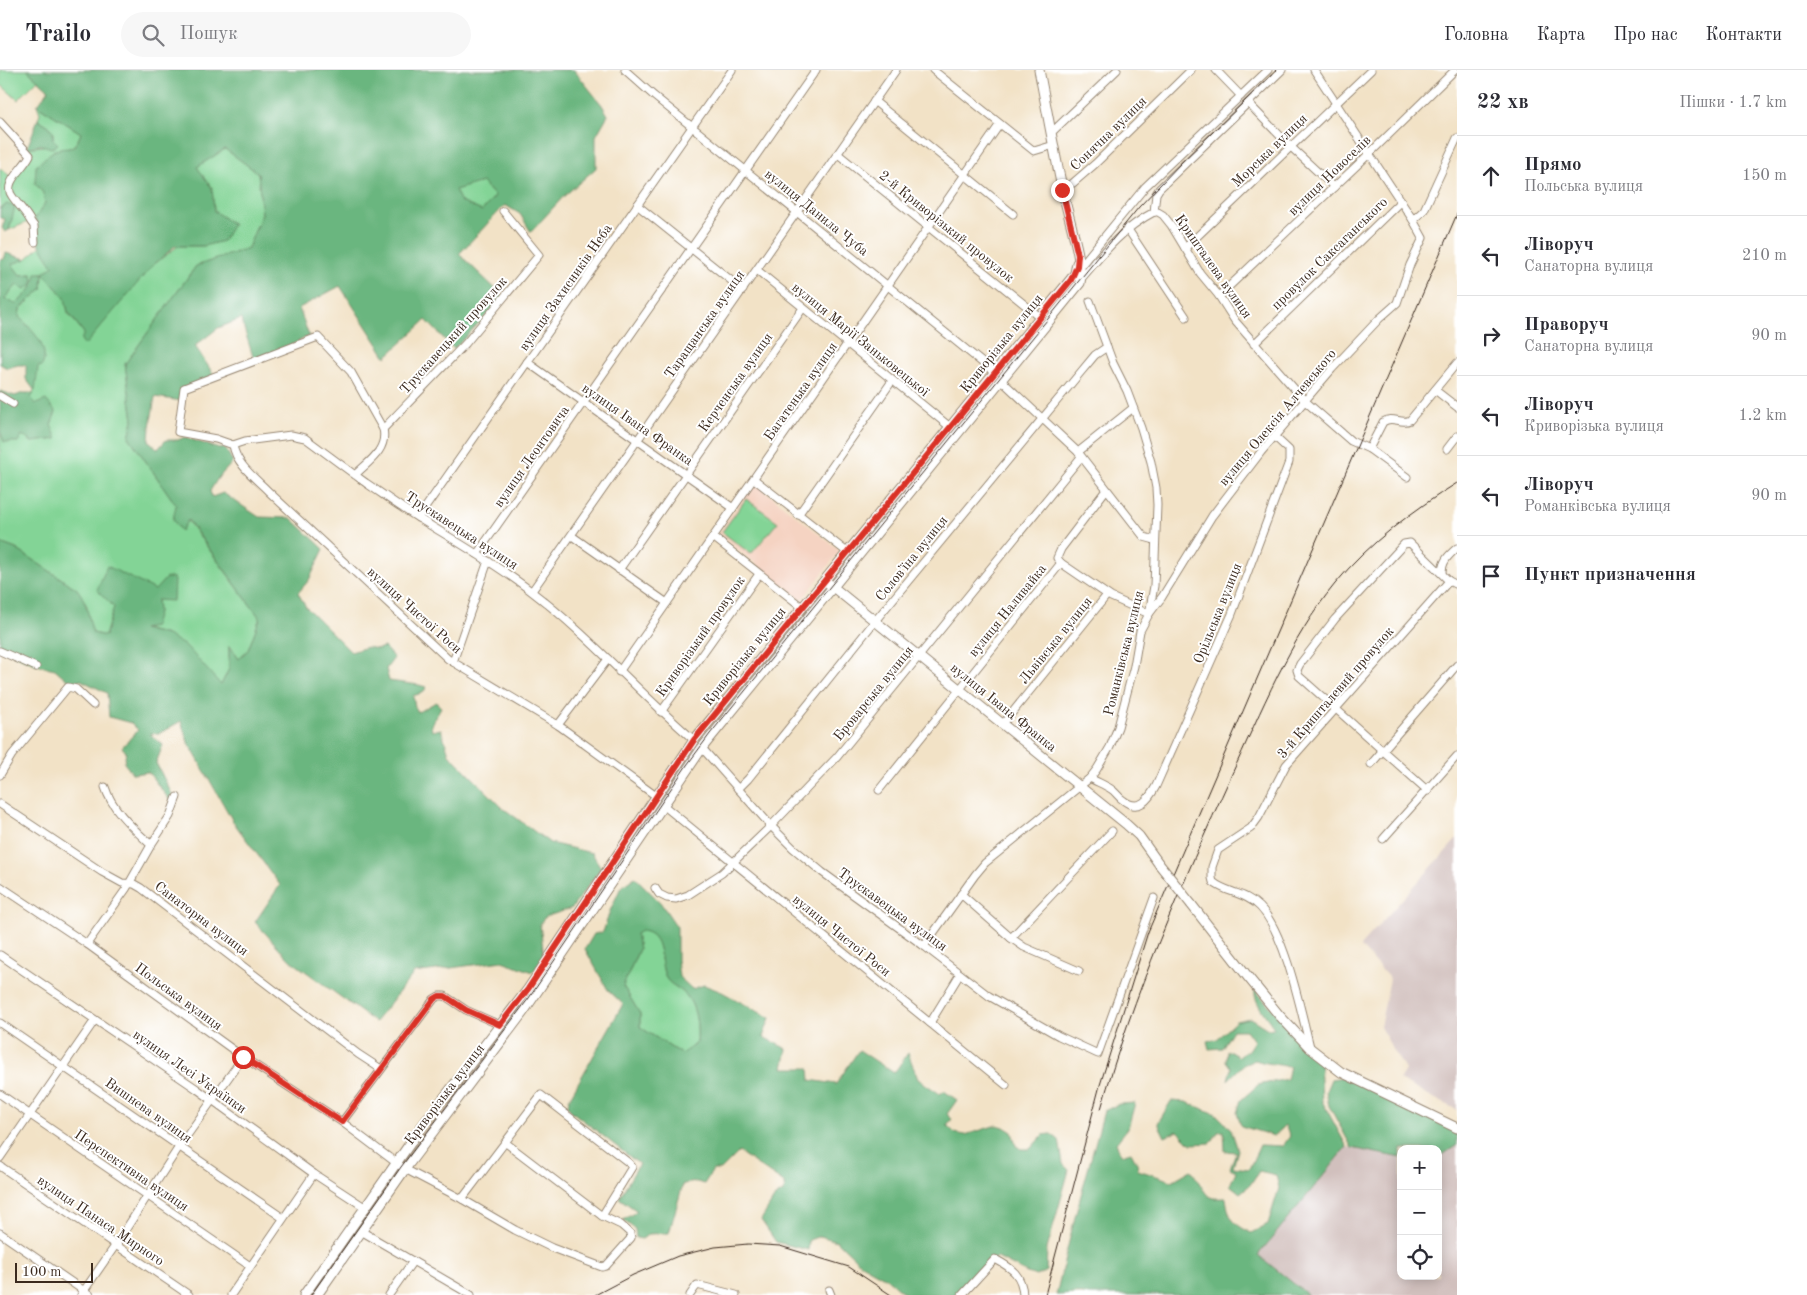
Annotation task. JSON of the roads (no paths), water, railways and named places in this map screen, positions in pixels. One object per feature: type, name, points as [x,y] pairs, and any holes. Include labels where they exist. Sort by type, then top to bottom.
[{"type":"main road","points":[[1039,70],[1062,190]]},
{"type":"main road","name":"Криворізька вулиця","points":[[317,1295],[405,1169],[524,1011],[702,748],[1078,287],[1078,255],[1062,190]]},
{"type":"main road","name":"Криворізька вулиця","points":[[304,1295],[423,1125],[528,989],[694,740],[1040,317],[1079,273]]},
{"type":"main road","name":"вулиця Івана Франка","points":[[824,580],[920,656],[1139,836],[1248,977],[1279,1015],[1310,1048],[1341,1072],[1457,1128]]},
{"type":"street","name":"вулиця Данила Чуба","points":[[625,70],[654,96],[995,373]]},
{"type":"street","name":"вулиця Захисників Неба","points":[[418,518],[732,70]]},
{"type":"street","name":"вулиця Леонтовича","points":[[478,554],[816,70]]},
{"type":"street","name":"Таращанська вулиця","points":[[532,591],[896,70]]},
{"type":"street","points":[[933,70],[1034,151],[1054,145]]},
{"type":"street","points":[[1052,132],[1117,70]]},
{"type":"street","name":"Сонячна вулиця","points":[[1062,190],[1095,164],[1191,70]]},
{"type":"street","points":[[1216,70],[1241,96]]},
{"type":"street","name":"Криворізька вулиця","points":[[1079,273],[1145,188],[1268,70]]},
{"type":"street","points":[[1079,273],[1127,228],[1154,212],[1156,194],[1159,189],[1282,70]]},
{"type":"street","points":[[1314,70],[1413,220],[1424,210],[1457,138]]},
{"type":"street","name":"Морська вулиця","points":[[1185,248],[1371,70]]},
{"type":"street","name":"вулиця Новоселів","points":[[1219,296],[1369,154],[1454,70]]},
{"type":"street","points":[[874,101],[1013,214]]},
{"type":"street","points":[[1248,103],[1334,187]]},
{"type":"street","points":[[0,122],[30,154],[30,157],[11,183],[9,189],[11,195],[34,226],[35,242]]},
{"type":"street","name":"Багатенька вулиця","points":[[619,672],[1000,124]]},
{"type":"street","name":"2-й Криворізький провулок","points":[[838,154],[1040,317]]},
{"type":"street","name":"провулок Саксаганського","points":[[1254,344],[1401,201]]},
{"type":"street","points":[[637,205],[743,290]]},
{"type":"street","name":"Трускавецький провулок","points":[[383,429],[466,343],[539,255],[503,211]]},
{"type":"street","name":"Кришталева вулиця","points":[[1154,212],[1163,215],[1171,225],[1200,273],[1219,296],[1235,321],[1305,401],[1351,441],[1370,449],[1407,477]]},
{"type":"street","name":"вулиця Олексія Алчевського","points":[[1148,614],[1162,597],[1212,516],[1275,437],[1332,369],[1379,319],[1397,303],[1410,265],[1423,238],[1413,220]]},
{"type":"street","points":[[1127,228],[1186,317]]},
{"type":"street","name":"вулиця Марії Заньковецької","points":[[757,270],[950,427]]},
{"type":"street","name":"Романківська вулиця","points":[[924,946],[985,863],[1090,778],[1098,769],[1118,727],[1132,673],[1140,631],[1148,614],[1154,586],[1156,488],[1151,462],[1127,391],[1107,347],[1090,301]]},
{"type":"street","name":"Керченська вулиця","points":[[619,570],[803,308]]},
{"type":"street","name":"Трускавецька вулиця","points":[[383,429],[351,372],[318,338],[184,388],[178,432],[233,445],[245,441],[291,435],[305,438],[418,518],[478,554],[532,591],[608,659],[661,712],[694,740]]},
{"type":"street","name":"Соловʼїна вулиця","points":[[738,789],[1042,418],[1095,356],[1107,347]]},
{"type":"street","name":"вулиця Івана Франка","points":[[527,362],[733,508]]},
{"type":"street","points":[[1370,449],[1383,422],[1393,418],[1408,421],[1457,362]]},
{"type":"street","points":[[1001,380],[1079,454],[1144,537],[1155,540]]},
{"type":"street","points":[[798,514],[892,381]]},
{"type":"street","points":[[1435,390],[1457,407]]},
{"type":"street","points":[[0,396],[13,404]]},
{"type":"street","name":"Броварська вулиця","points":[[655,888],[659,894],[667,898],[676,899],[688,895],[722,873],[771,826],[837,757],[920,656],[1079,454],[1133,408]]},
{"type":"street","points":[[355,475],[381,449],[386,439],[383,429]]},
{"type":"street","points":[[1447,449],[1457,436]]},
{"type":"street","name":"Орільська вулиця","points":[[1090,778],[1109,788],[1124,802],[1129,804],[1145,803],[1150,798],[1232,614],[1289,462],[1289,450],[1275,437]]},
{"type":"street","name":"вулиця Чистої Роси","points":[[233,445],[234,454],[240,462],[268,491],[453,662],[558,725],[656,796]]},
{"type":"street","points":[[754,478],[847,552]]},
{"type":"street","name":"вулиця Наливайка","points":[[878,790],[1061,563],[1057,558],[1061,549],[1106,490]]},
{"type":"street","points":[[572,536],[667,603]]},
{"type":"street","points":[[713,537],[802,607]]},
{"type":"street","points":[[1428,791],[1299,676],[1296,670],[1336,619],[1399,548],[1410,543],[1449,581],[1457,585]]},
{"type":"street","points":[[1442,573],[1442,566],[1457,548]]},
{"type":"street","points":[[453,662],[488,561]]},
{"type":"street","points":[[1061,563],[1107,595],[1148,614]]},
{"type":"street","name":"Криворізький провулок","points":[[661,712],[759,574]]},
{"type":"street","name":"3-й Кришталевий провулок","points":[[1310,1048],[1284,952],[1269,921],[1261,908],[1252,901],[1216,884],[1212,878],[1214,857],[1218,850],[1251,828],[1259,817],[1286,765],[1337,710],[1449,581]]},
{"type":"street","name":"Львівська вулиця","points":[[1003,724],[1107,595]]},
{"type":"street","points":[[0,651],[36,667]]},
{"type":"street","points":[[558,725],[608,659]]},
{"type":"street","points":[[1371,764],[1457,665]]},
{"type":"street","points":[[0,775],[24,741],[68,687],[76,689],[93,705]]},
{"type":"street","name":"Трускавецька вулиця","points":[[702,748],[771,826],[793,848],[822,872],[924,946],[988,996],[1059,1036],[1098,1054],[1154,898]]},
{"type":"street","points":[[1383,839],[1428,791],[1457,756]]},
{"type":"street","points":[[105,787],[110,798],[128,822],[151,845]]},
{"type":"street","points":[[86,944],[126,889],[170,816],[177,797]]},
{"type":"street","name":"Санаторна вулиця","points":[[0,804],[102,872],[122,883],[128,883],[141,888],[358,1054],[381,1069]]},
{"type":"street","name":"вулиця Чистої Роси","points":[[664,805],[1006,1085]]},
{"type":"street","points":[[1011,938],[1112,831]]},
{"type":"street","name":"Польська вулиця","points":[[0,886],[86,944],[243,1057],[342,1122],[405,1169],[530,1237],[602,1267],[606,1266],[632,1238],[630,1233],[621,1225],[602,1216]]},
{"type":"street","points":[[961,894],[1024,947],[1080,971]]},
{"type":"street","name":"вулиця Лесі Українки","points":[[0,955],[212,1101],[314,1174],[366,1208]]},
{"type":"street","points":[[930,1023],[960,974]]},
{"type":"street","points":[[342,1122],[434,999],[439,996],[445,996],[466,1010],[500,1025]]},
{"type":"street","points":[[0,1158],[95,1020]]},
{"type":"street","name":"Вишнева вулиця","points":[[0,1023],[283,1218]]},
{"type":"street","points":[[0,1233],[85,1294],[179,1147],[243,1057]]},
{"type":"street","name":"Перспективна вулиця","points":[[0,1094],[250,1266]]},
{"type":"street","points":[[462,1199],[541,1095],[630,1163],[632,1167],[602,1216],[506,1143]]},
{"type":"street","name":"вулиця Панаса Мирного","points":[[0,1166],[189,1295]]},
{"type":"street","points":[[232,1295],[314,1174]]},
{"type":"street","points":[[361,1231],[471,1295]]},
{"type":"street","points":[[962,1295],[995,1259],[1009,1267],[1019,1277],[1023,1295]]},
{"type":"street","points":[[389,1295],[413,1261]]},
{"type":"street","points":[[690,1295],[697,1284],[736,1295]]},
{"type":"tram line","points":[[311,1295],[401,1167],[529,998],[710,734],[1139,207],[1180,164],[1277,70]]},
{"type":"railway","points":[[1045,1295],[1100,1085],[1148,932],[1457,214]]},
{"type":"railway","points":[[1101,1109],[1128,1024],[1160,940],[1231,776],[1265,701],[1290,652],[1319,605],[1348,569],[1377,541],[1408,516],[1457,483]]},
{"type":"railway","points":[[595,1295],[633,1275],[678,1256],[715,1247],[748,1244],[780,1246],[849,1267],[891,1295]]}]
